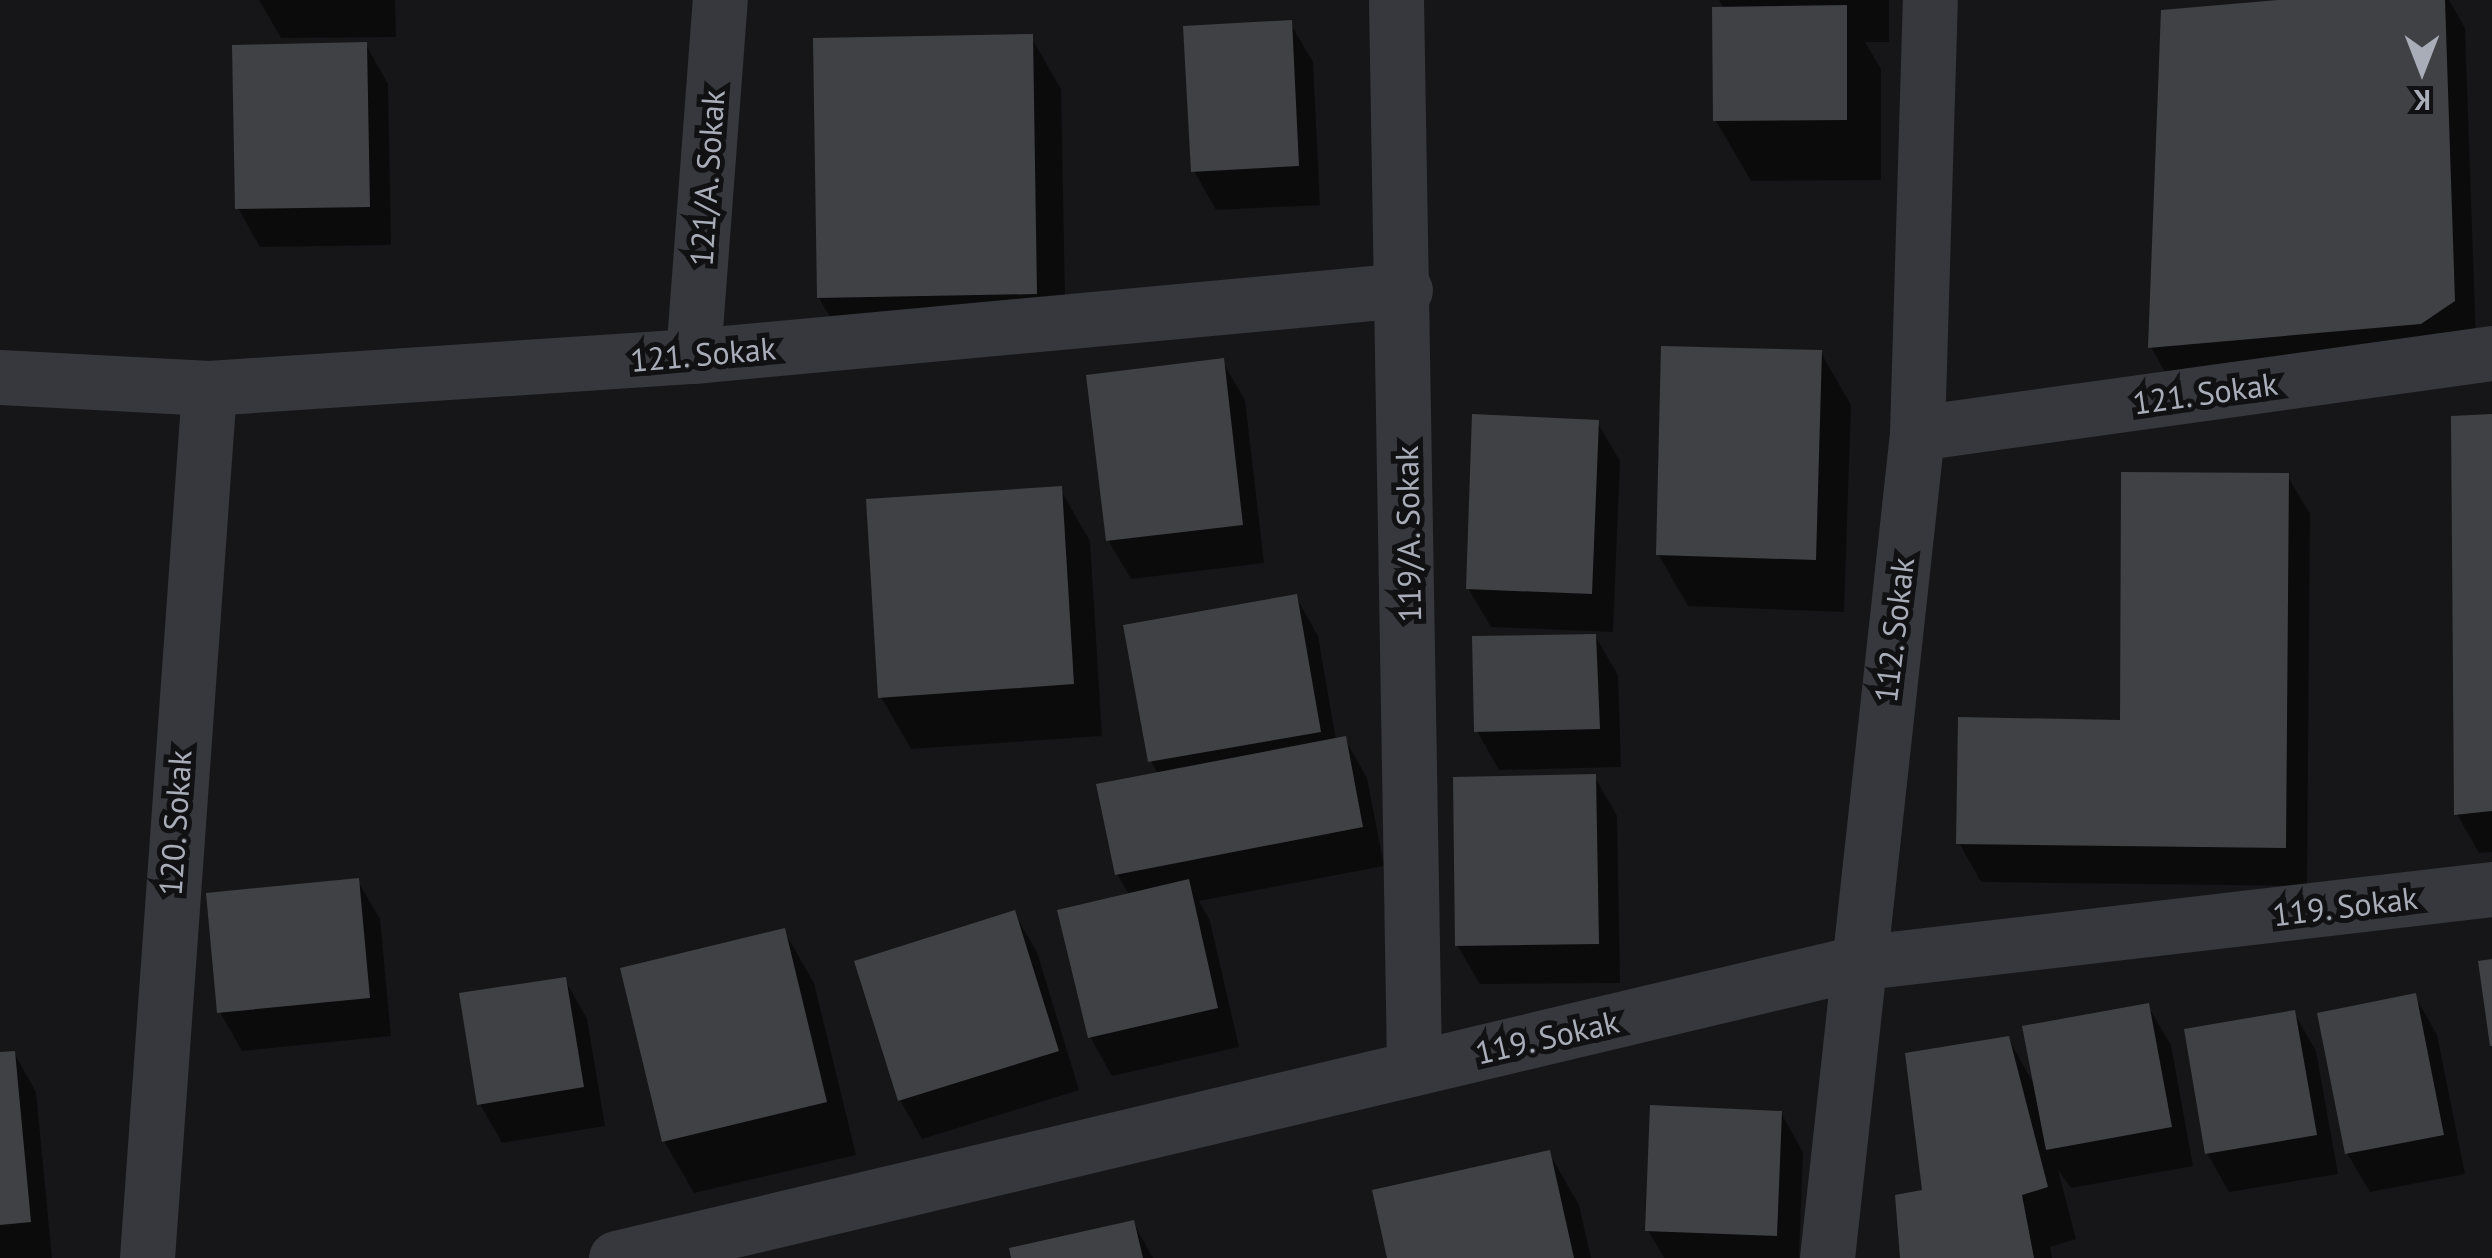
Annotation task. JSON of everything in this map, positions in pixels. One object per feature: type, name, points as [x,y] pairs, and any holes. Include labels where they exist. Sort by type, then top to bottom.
[{"type":"street","name":"121/A. Sokak","points":[[694,356],[720,0]]},
{"type":"street","name":"119/A. Sokak","points":[[1396,0],[1405,290],[1414,1068]]},
{"type":"street","name":"112. Sokak","points":[[1827,1258],[1856,964],[1917,433],[1930,0]]},
{"type":"street","name":"121. Sokak","points":[[0,377],[210,388],[694,356],[1405,290]]},
{"type":"street","name":"121. Sokak","points":[[1917,433],[2492,353]]},
{"type":"street","name":"120. Sokak","points":[[148,1258],[210,388]]},
{"type":"street","name":"119. Sokak","points":[[616,1258],[1856,964],[2492,889]]},
{"type":"building","points":[[2278,0],[2445,0],[2455,301],[2421,324],[2148,348],[2161,10]]},
{"type":"building","points":[[1847,5],[1847,120],[1713,121],[1712,7]]},
{"type":"building","points":[[1292,20],[1299,166],[1191,172],[1183,26]]},
{"type":"building","points":[[1033,34],[1037,294],[817,298],[813,38]]},
{"type":"building","points":[[367,42],[370,207],[235,209],[232,45]]},
{"type":"building","points":[[1661,346],[1822,350],[1816,560],[1656,555]]},
{"type":"building","points":[[1224,358],[1243,525],[1106,541],[1086,375]]},
{"type":"building","points":[[1472,414],[1599,420],[1592,594],[1466,589]]},
{"type":"building","points":[[2492,414],[2492,811],[2454,815],[2451,416]]},
{"type":"building","points":[[2121,472],[2289,473],[2286,848],[1956,844],[1958,717],[2120,720]]},
{"type":"building","points":[[1062,486],[1074,684],[878,698],[866,499]]},
{"type":"building","points":[[1297,594],[1321,732],[1148,762],[1123,625]]},
{"type":"building","points":[[1596,634],[1600,729],[1474,732],[1472,636]]},
{"type":"building","points":[[1346,736],[1363,827],[1115,875],[1096,784]]},
{"type":"building","points":[[1596,774],[1599,944],[1455,946],[1453,777]]},
{"type":"building","points":[[359,878],[370,998],[217,1013],[206,893]]},
{"type":"building","points":[[1189,879],[1218,1008],[1088,1038],[1057,910]]},
{"type":"building","points":[[1015,910],[1059,1051],[898,1101],[854,961]]},
{"type":"building","points":[[785,928],[827,1102],[662,1142],[620,968]]},
{"type":"building","points":[[2492,959],[2492,1046],[2490,1046],[2478,961]]},
{"type":"building","points":[[566,977],[584,1087],[477,1105],[459,993]]},
{"type":"building","points":[[2416,993],[2444,1135],[2345,1154],[2317,1013]]},
{"type":"building","points":[[2149,1003],[2172,1127],[2046,1150],[2022,1026]]},
{"type":"building","points":[[2295,1010],[2317,1135],[2205,1154],[2184,1029]]},
{"type":"building","points":[[2009,1036],[2048,1187],[2022,1195],[2034,1258],[1900,1258],[1895,1195],[1922,1190],[1905,1053]]},
{"type":"building","points":[[15,1051],[31,1222],[0,1225],[0,1052]]},
{"type":"building","points":[[1650,1105],[1782,1111],[1777,1236],[1645,1231]]},
{"type":"building","points":[[1550,1150],[1574,1258],[1387,1258],[1372,1190]]},
{"type":"building","points":[[1134,1220],[1143,1258],[1011,1258],[1009,1248]]}]
